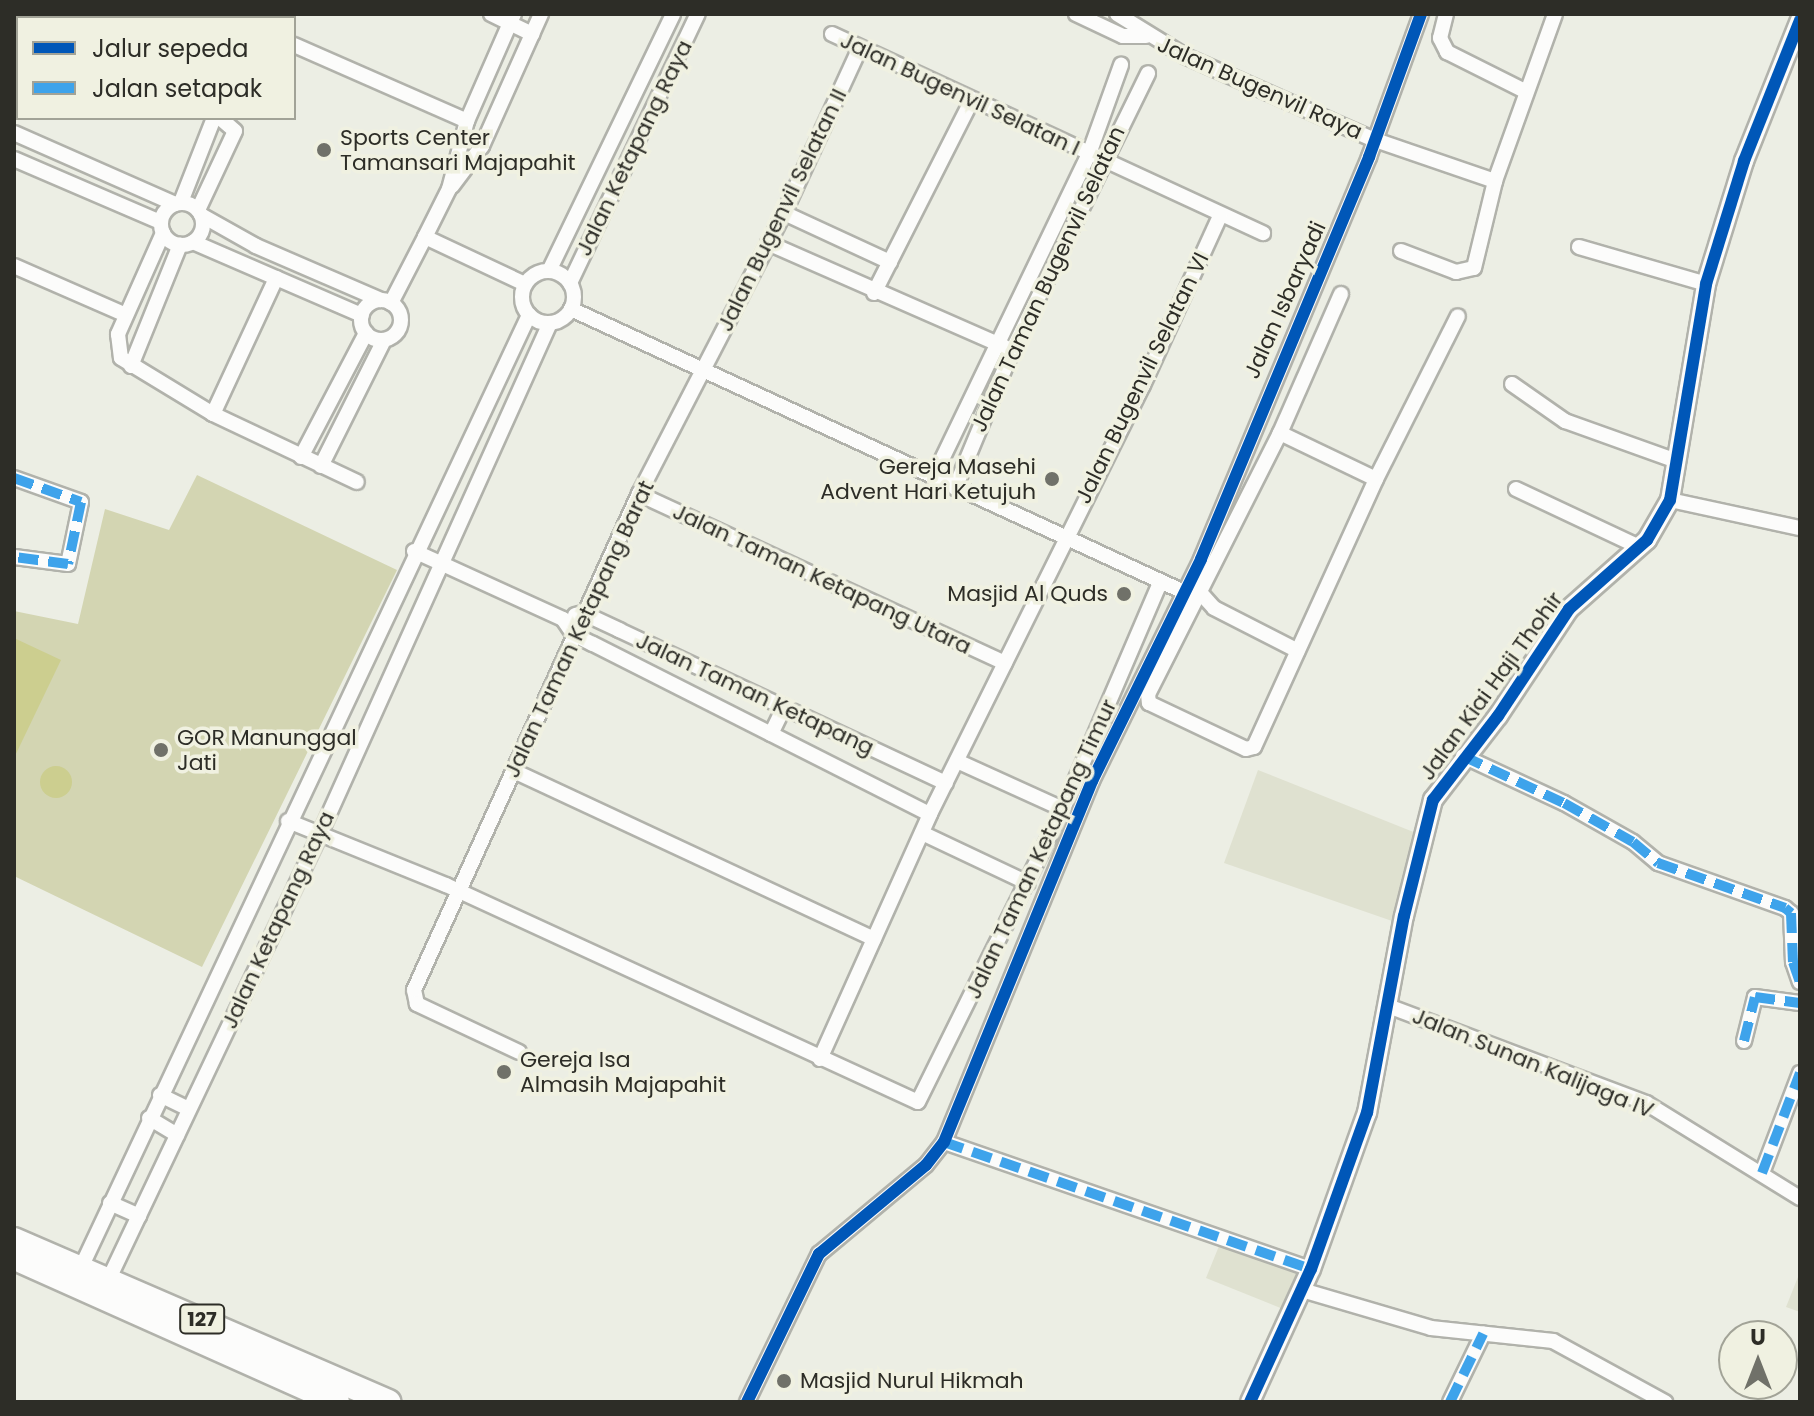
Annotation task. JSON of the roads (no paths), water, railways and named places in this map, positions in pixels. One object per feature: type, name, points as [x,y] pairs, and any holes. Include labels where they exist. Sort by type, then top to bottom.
[{"type":"main road","name":"127","points":[[14,1240],[76,1276],[388,1402]]},
{"type":"main road","name":"127","points":[[14,1258],[76,1276]]},
{"type":"main road","name":"127","points":[[104,1288],[337,1402]]},
{"type":"street","points":[[491,14],[512,18],[532,34]]},
{"type":"street","points":[[386,301],[425,237],[449,189],[482,146],[541,14]]},
{"type":"street","name":"Jalan Ketapang Raya","points":[[549,271],[569,236],[673,14]]},
{"type":"street","name":"Jalan Ketapang Raya","points":[[570,283],[698,14]]},
{"type":"street","name":"Jalan Bugenvil Raya","points":[[1076,14],[1123,36],[1146,36]]},
{"type":"street","name":"Jalan Bugenvil Raya","points":[[1117,14],[1146,36],[1375,140],[1495,181]]},
{"type":"street","name":"Jalan Isbaryadi","points":[[747,1402],[819,1254],[926,1165],[944,1142],[1092,781],[1182,591],[1375,140],[1421,14]]},
{"type":"street","points":[[1446,14],[1442,46],[1525,91]]},
{"type":"street","points":[[1401,251],[1456,272],[1474,268],[1495,181],[1555,14]]},
{"type":"street","points":[[449,189],[470,114],[512,18]]},
{"type":"street","name":"Jalan Kiai Haji Thohir","points":[[1250,1402],[1311,1269],[1367,1113],[1428,815],[1438,789],[1498,716],[1569,609],[1639,547],[1670,500],[1674,460],[1706,284],[1744,161],[1800,20]]},
{"type":"street","name":"Jalan Bugenvil Selatan I","points":[[832,34],[1095,157]]},
{"type":"street","points":[[296,46],[470,114],[494,118]]},
{"type":"street","name":"Jalan Bugenvil Selatan II","points":[[703,371],[784,213],[860,48]]},
{"type":"street","name":"Jalan Taman Bugenvil Selatan","points":[[955,488],[1095,157],[1121,65]]},
{"type":"street","name":"Jalan Taman Bugenvil Selatan","points":[[933,478],[996,344],[1095,157],[1148,73]]},
{"type":"street","points":[[874,293],[972,100]]},
{"type":"street","points":[[216,120],[178,203],[161,228],[116,347],[131,366],[213,414],[357,482]]},
{"type":"street","points":[[131,366],[186,243],[202,230],[200,213],[235,131],[220,120]]},
{"type":"street","points":[[14,133],[178,203],[256,246],[386,301],[401,320],[396,333],[384,340],[321,466]]},
{"type":"street","points":[[462,137],[482,146]]},
{"type":"street","points":[[1095,157],[1263,233]]},
{"type":"street","points":[[14,159],[161,228],[186,243],[362,315]]},
{"type":"street","points":[[784,213],[890,262]]},
{"type":"street","name":"Jalan Bugenvil Selatan VI","points":[[1066,539],[1220,216]]},
{"type":"street","points":[[569,236],[588,245]]},
{"type":"street","points":[[425,237],[525,284]]},
{"type":"street","points":[[768,243],[874,293],[1013,349]]},
{"type":"street","points":[[1579,247],[1706,284]]},
{"type":"street","points":[[14,266],[126,315]]},
{"type":"street","points":[[525,284],[549,271],[570,283],[571,309]]},
{"type":"street","points":[[213,414],[276,278]]},
{"type":"street","points":[[525,284],[522,303],[529,315],[550,323],[571,309]]},
{"type":"street","points":[[1341,294],[1280,433],[1148,702],[1246,749],[1254,747],[1376,479],[1458,316]]},
{"type":"street","points":[[301,457],[366,333],[362,315],[371,303],[386,301]]},
{"type":"street","points":[[571,309],[1160,583],[1182,591],[1202,592]]},
{"type":"street","name":"Jalan Ketapang Raya","points":[[76,1276],[414,551],[529,315]]},
{"type":"street","name":"Jalan Ketapang Raya","points":[[104,1288],[320,834],[550,323]]},
{"type":"street","points":[[366,333],[384,340]]},
{"type":"street","name":"Jalan Taman Ketapang Barat","points":[[519,1052],[414,1001],[414,990],[573,634],[639,494],[703,371]]},
{"type":"street","points":[[1512,384],[1565,421],[1674,460]]},
{"type":"street","points":[[1280,433],[1376,479]]},
{"type":"street","points":[[14,478],[81,502],[68,564],[14,557]]},
{"type":"street","points":[[1516,489],[1639,547]]},
{"type":"street","name":"Jalan Taman Ketapang Utara","points":[[639,494],[1005,663]]},
{"type":"street","points":[[1670,500],[1800,528]]},
{"type":"street","points":[[288,821],[460,891],[820,1059],[930,814],[1066,539]]},
{"type":"street","points":[[414,551],[563,619],[583,613]]},
{"type":"street","name":"Jalan Taman Ketapang Timur","points":[[820,1059],[909,1101],[920,1100],[1063,809],[1160,583]]},
{"type":"street","points":[[1182,591],[1194,607]]},
{"type":"street","points":[[1202,592],[1214,608]]},
{"type":"street","points":[[1194,607],[1214,608],[1298,651]]},
{"type":"street","name":"Jalan Taman Ketapang","points":[[583,613],[946,783]]},
{"type":"street","name":"Jalan Taman Ketapang","points":[[563,619],[573,634],[930,814]]},
{"type":"street","points":[[737,717],[749,691]]},
{"type":"street","points":[[771,734],[784,707]]},
{"type":"street","points":[[1463,756],[1564,803],[1633,842],[1658,863],[1791,913],[1800,982]]},
{"type":"street","points":[[957,761],[1063,809]]},
{"type":"street","points":[[514,771],[874,939]]},
{"type":"street","points":[[922,833],[1028,883]]},
{"type":"street","points":[[1744,1041],[1755,997],[1800,1003]]},
{"type":"street","name":"Jalan Sunan Kalijaga IV","points":[[1388,1006],[1646,1103],[1800,1198]]},
{"type":"street","points":[[1762,1173],[1797,1091],[1800,1073]]},
{"type":"street","points":[[160,1095],[189,1109]]},
{"type":"street","points":[[149,1118],[177,1135]]},
{"type":"street","points":[[944,1142],[1311,1269]]},
{"type":"street","points":[[110,1203],[139,1216]]},
{"type":"street","points":[[1302,1290],[1417,1325],[1553,1341],[1665,1402]]},
{"type":"street","points":[[1450,1402],[1483,1334]]},
{"type":"place","name":"Sports Center Tamansari Majapahit","points":[[324,150]]},
{"type":"place","name":"Gereja Masehi Advent Hari Ketujuh","points":[[1052,479]]},
{"type":"place","name":"Masjid Al Quds","points":[[1124,594]]},
{"type":"place","name":"GOR Manunggal Jati","points":[[161,750]]},
{"type":"place","name":"Gereja Isa Almasih Majapahit","points":[[504,1072]]},
{"type":"place","name":"Masjid Nurul Hikmah","points":[[784,1381]]}]
